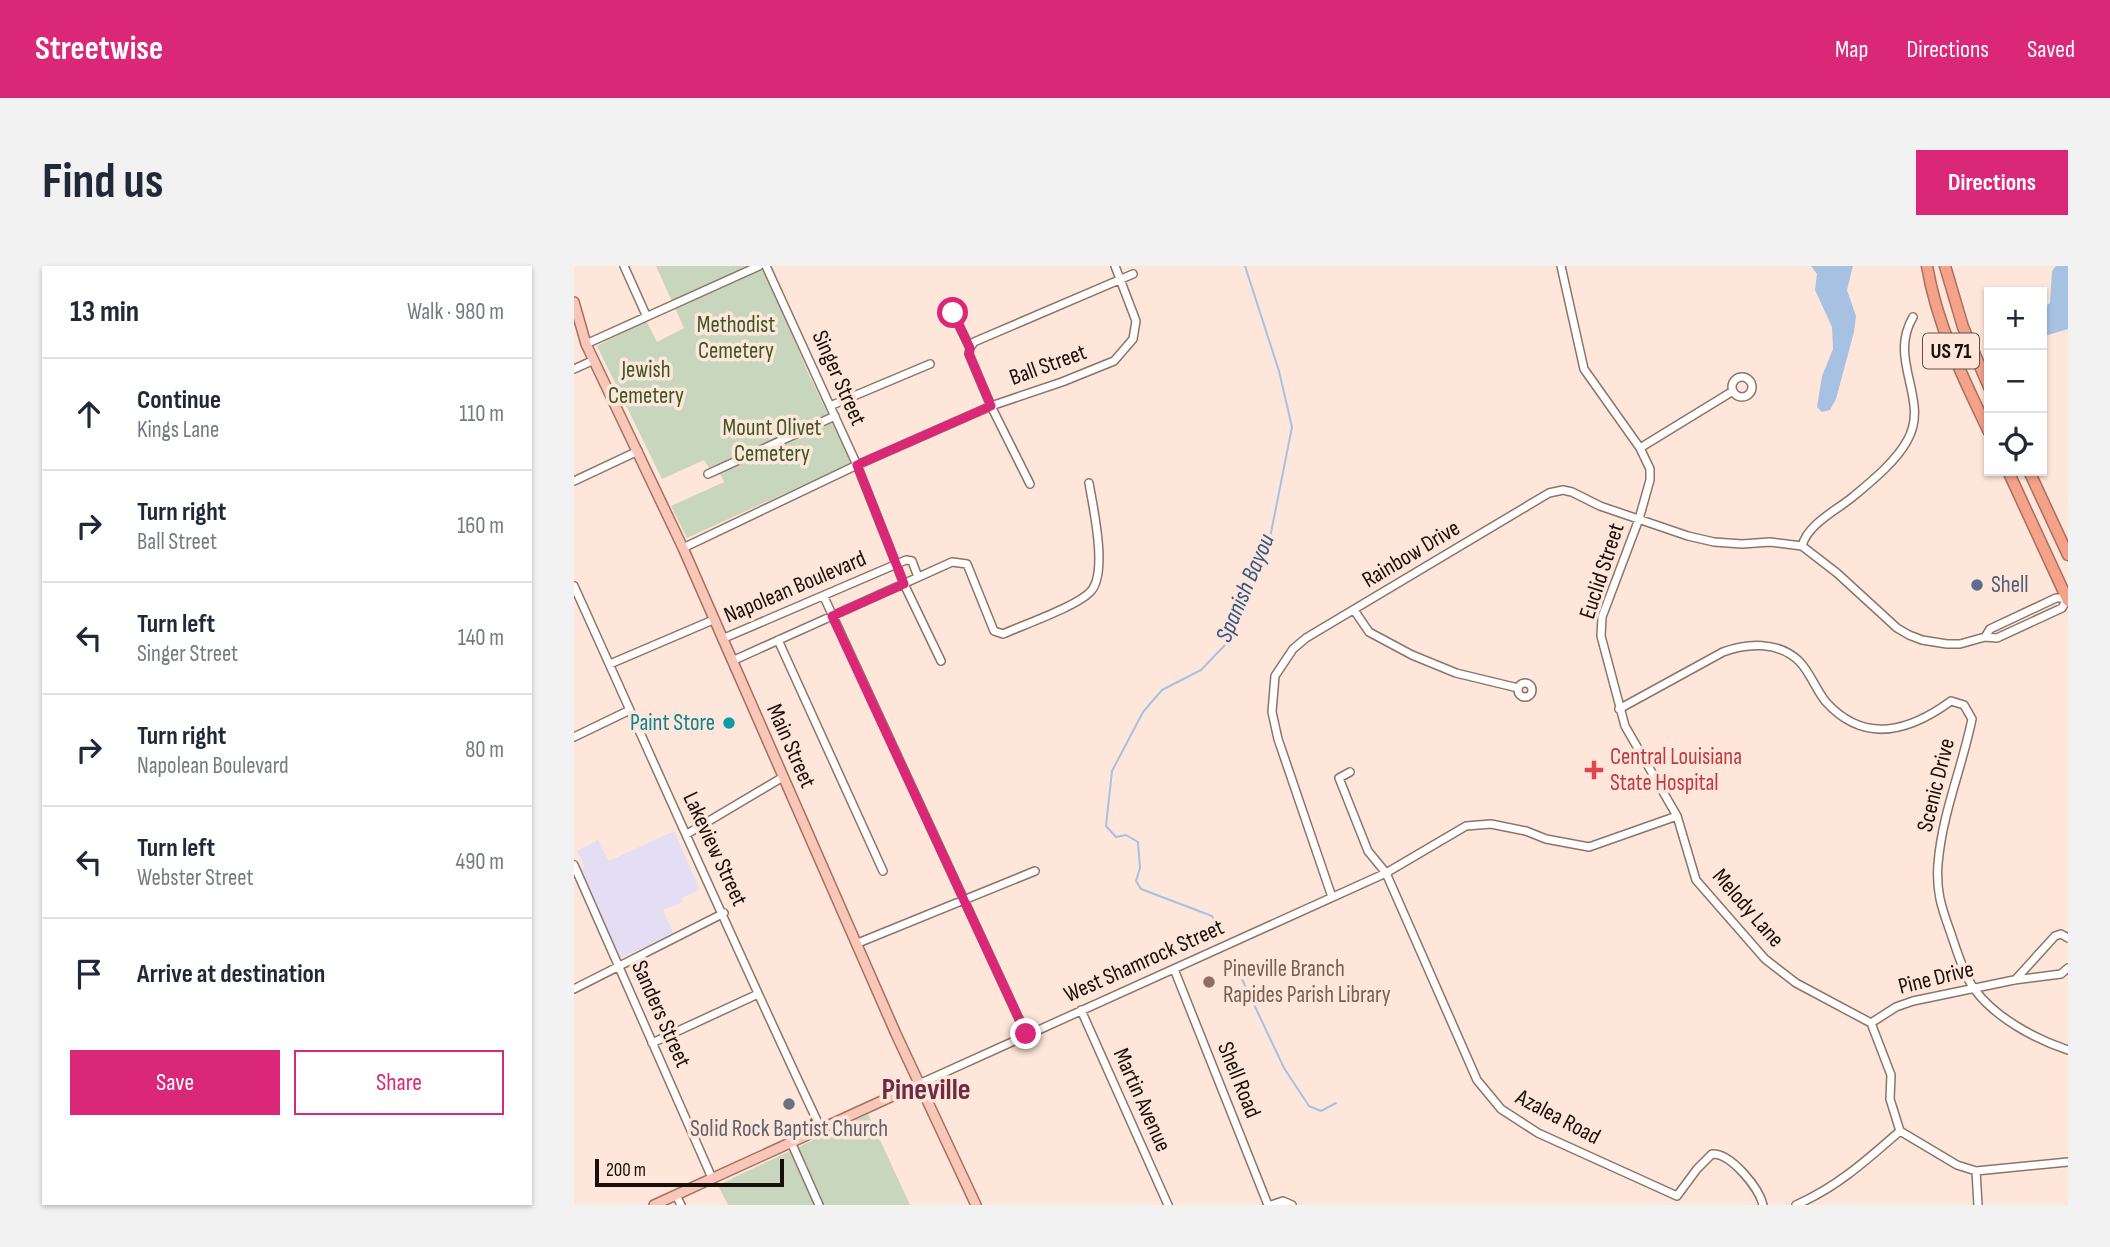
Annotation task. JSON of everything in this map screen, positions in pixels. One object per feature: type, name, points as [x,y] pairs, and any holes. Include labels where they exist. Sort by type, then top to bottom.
[{"type":"highway","name":"US 71","points":[[1927,266],[1947,338],[1963,380],[1984,422]]},
{"type":"highway","name":"US 71","points":[[1945,266],[1963,327],[1984,375]]},
{"type":"highway","points":[[2010,476],[2068,599]]},
{"type":"highway","points":[[2031,476],[2068,555]]},
{"type":"main road","name":"Main Street","points":[[574,309],[586,344],[683,548],[919,1084],[976,1205]]},
{"type":"main road","points":[[654,1205],[919,1084]]},
{"type":"street","points":[[624,266],[646,315]]},
{"type":"street","points":[[586,344],[759,266]]},
{"type":"street","name":"Singer Street","points":[[766,266],[857,465],[904,584],[941,661]]},
{"type":"street","name":"Ball Street","points":[[683,548],[857,465],[991,406],[1062,382],[1114,360],[1133,339],[1136,321],[1115,266]]},
{"type":"street","name":"Euclid Street","points":[[1561,266],[1584,369],[1640,448],[1650,469],[1650,480],[1639,519],[1602,617],[1601,636],[1619,709]]},
{"type":"street","points":[[1030,485],[991,406],[969,354],[970,348],[974,342],[1133,274]]},
{"type":"street","points":[[953,313],[970,348]]},
{"type":"street","points":[[1913,317],[1905,330],[1903,344],[1905,365],[1916,409],[1915,421],[1907,443],[1856,494],[1816,525],[1804,538],[1802,546],[1837,573],[1887,620],[1909,635],[1922,640],[1960,644],[1997,638],[2062,608],[2068,599],[2056,597],[1990,629],[1985,638]]},
{"type":"street","points":[[574,369],[594,360]]},
{"type":"street","points":[[830,406],[930,364]]},
{"type":"street","points":[[1640,448],[1733,391]]},
{"type":"street","points":[[708,474],[835,416]]},
{"type":"street","points":[[574,481],[638,451]]},
{"type":"street","points":[[918,578],[953,562],[967,564],[994,631],[1003,634],[1081,599],[1093,589],[1098,573],[1097,537],[1088,483]]},
{"type":"street","name":"Rainbow Drive","points":[[1332,897],[1278,739],[1272,712],[1275,676],[1293,649],[1306,638],[1549,493],[1563,490],[1639,519],[1714,542],[1770,542],[1802,546]]},
{"type":"street","name":"Napolean Boulevard","points":[[722,639],[896,564],[912,561],[918,578],[732,661]]},
{"type":"street","name":"Lakeview Street","points":[[574,586],[577,601],[610,664],[821,1129]]},
{"type":"street","points":[[824,597],[1026,1034]]},
{"type":"street","points":[[1354,610],[1369,632],[1425,661],[1457,674],[1518,688]]},
{"type":"street","points":[[610,664],[713,620]]},
{"type":"street","points":[[778,640],[883,871]]},
{"type":"street","name":"Scenic Drive","points":[[1619,709],[1723,652],[1740,646],[1760,645],[1780,650],[1799,661],[1825,701],[1839,714],[1861,725],[1885,730],[1910,726],[1933,715],[1951,701],[1964,705],[1972,719],[1944,821],[1937,893],[1973,989],[1994,1011],[2068,1050]]},
{"type":"street","name":"Melody Lane","points":[[1619,709],[1625,726],[1677,816],[1696,880],[1765,959],[1796,983],[1871,1023]]},
{"type":"street","points":[[574,737],[630,710]]},
{"type":"street","name":"Azalea Road","points":[[1350,772],[1339,778],[1368,851],[1386,873],[1477,1080],[1487,1094],[1501,1109],[1538,1133],[1677,1196]]},
{"type":"street","points":[[687,834],[783,777]]},
{"type":"street","name":"West Shamrock Street","points":[[919,1084],[1386,873],[1466,826],[1491,824],[1589,847],[1677,816]]},
{"type":"street","name":"Sanders Street","points":[[574,865],[712,1178]]},
{"type":"street","points":[[858,943],[1035,871]]},
{"type":"street","points":[[574,989],[723,913]]},
{"type":"street","points":[[2014,980],[2055,936],[2062,934],[2068,938]]},
{"type":"street","name":"Pine Drive","points":[[1871,1023],[1895,1007],[1913,1000],[2014,980],[2062,974],[2068,968]]},
{"type":"street","name":"Shell Road","points":[[1174,969],[1269,1205]]},
{"type":"street","points":[[652,1043],[758,995]]},
{"type":"street","name":"Martin Avenue","points":[[1081,1010],[1168,1205]]},
{"type":"street","points":[[1871,1023],[1891,1075],[1890,1098],[1900,1131],[1956,1165],[1976,1171],[2068,1161]]},
{"type":"street","points":[[1796,1205],[1856,1171],[1900,1131]]},
{"type":"street","points":[[791,1142],[819,1205]]},
{"type":"street","points":[[1673,1205],[1697,1169],[1712,1154],[1721,1154],[1730,1160],[1755,1188],[1763,1205]]},
{"type":"street","points":[[1976,1171],[1978,1205]]},
{"type":"street","points":[[676,1195],[681,1205]]},
{"type":"street","points":[[1269,1205],[1283,1201],[1292,1205]]},
{"type":"shaded area","points":[[674,831],[700,890],[681,898],[683,902],[663,910],[674,934],[620,958],[579,870],[585,867],[577,851],[598,840],[609,861]]},
{"type":"green space","points":[[656,266],[764,266],[806,368],[851,463],[687,538],[671,506],[724,482],[716,465],[709,468],[704,460],[662,479],[597,346],[646,320],[657,342],[684,328]]},
{"type":"green space","points":[[868,1114],[910,1205],[728,1205],[718,1185]]},
{"type":"water","points":[[1811,266],[1853,266],[1847,290],[1856,316],[1854,332],[1836,399],[1830,410],[1822,412],[1817,407],[1822,376],[1833,349],[1832,327],[1815,290],[1817,274]]},
{"type":"water","points":[[2056,266],[2068,266],[2068,329],[2048,335],[2047,305],[2050,303],[2052,271]]},
{"type":"waterway","name":"Spanish Bayou","points":[[1218,925],[1212,916],[1141,889],[1136,881],[1140,868],[1138,842],[1126,835],[1116,837],[1106,826],[1112,771],[1143,712],[1162,690],[1201,670],[1226,644],[1268,548],[1292,427],[1279,371],[1245,266]]},
{"type":"waterway","name":"Spanish Bayou","points":[[1232,958],[1284,1068],[1309,1106],[1321,1111],[1336,1103]]},
{"type":"place","name":"Shell","points":[[1977,585]]},
{"type":"place","name":"Paint Store","points":[[729,723]]},
{"type":"place","name":"Central Louisiana State Hospital","points":[[1594,770]]},
{"type":"place","name":"Pineville Branch Rapides Parish Library","points":[[1209,982]]},
{"type":"place","name":"Solid Rock Baptist Church","points":[[789,1104]]},
{"type":"district","name":"Pineville","points":[[926,1090]]},
{"type":"route","points":[[953,313],[970,348],[969,354],[991,406],[857,465],[904,584],[832,616],[1026,1034]]},
{"type":"park label","name":"Methodist Cemetery","points":[[736,338]]},
{"type":"park label","name":"Jewish Cemetery","points":[[646,383]]},
{"type":"park label","name":"Mount Olivet Cemetery","points":[[772,441]]}]
